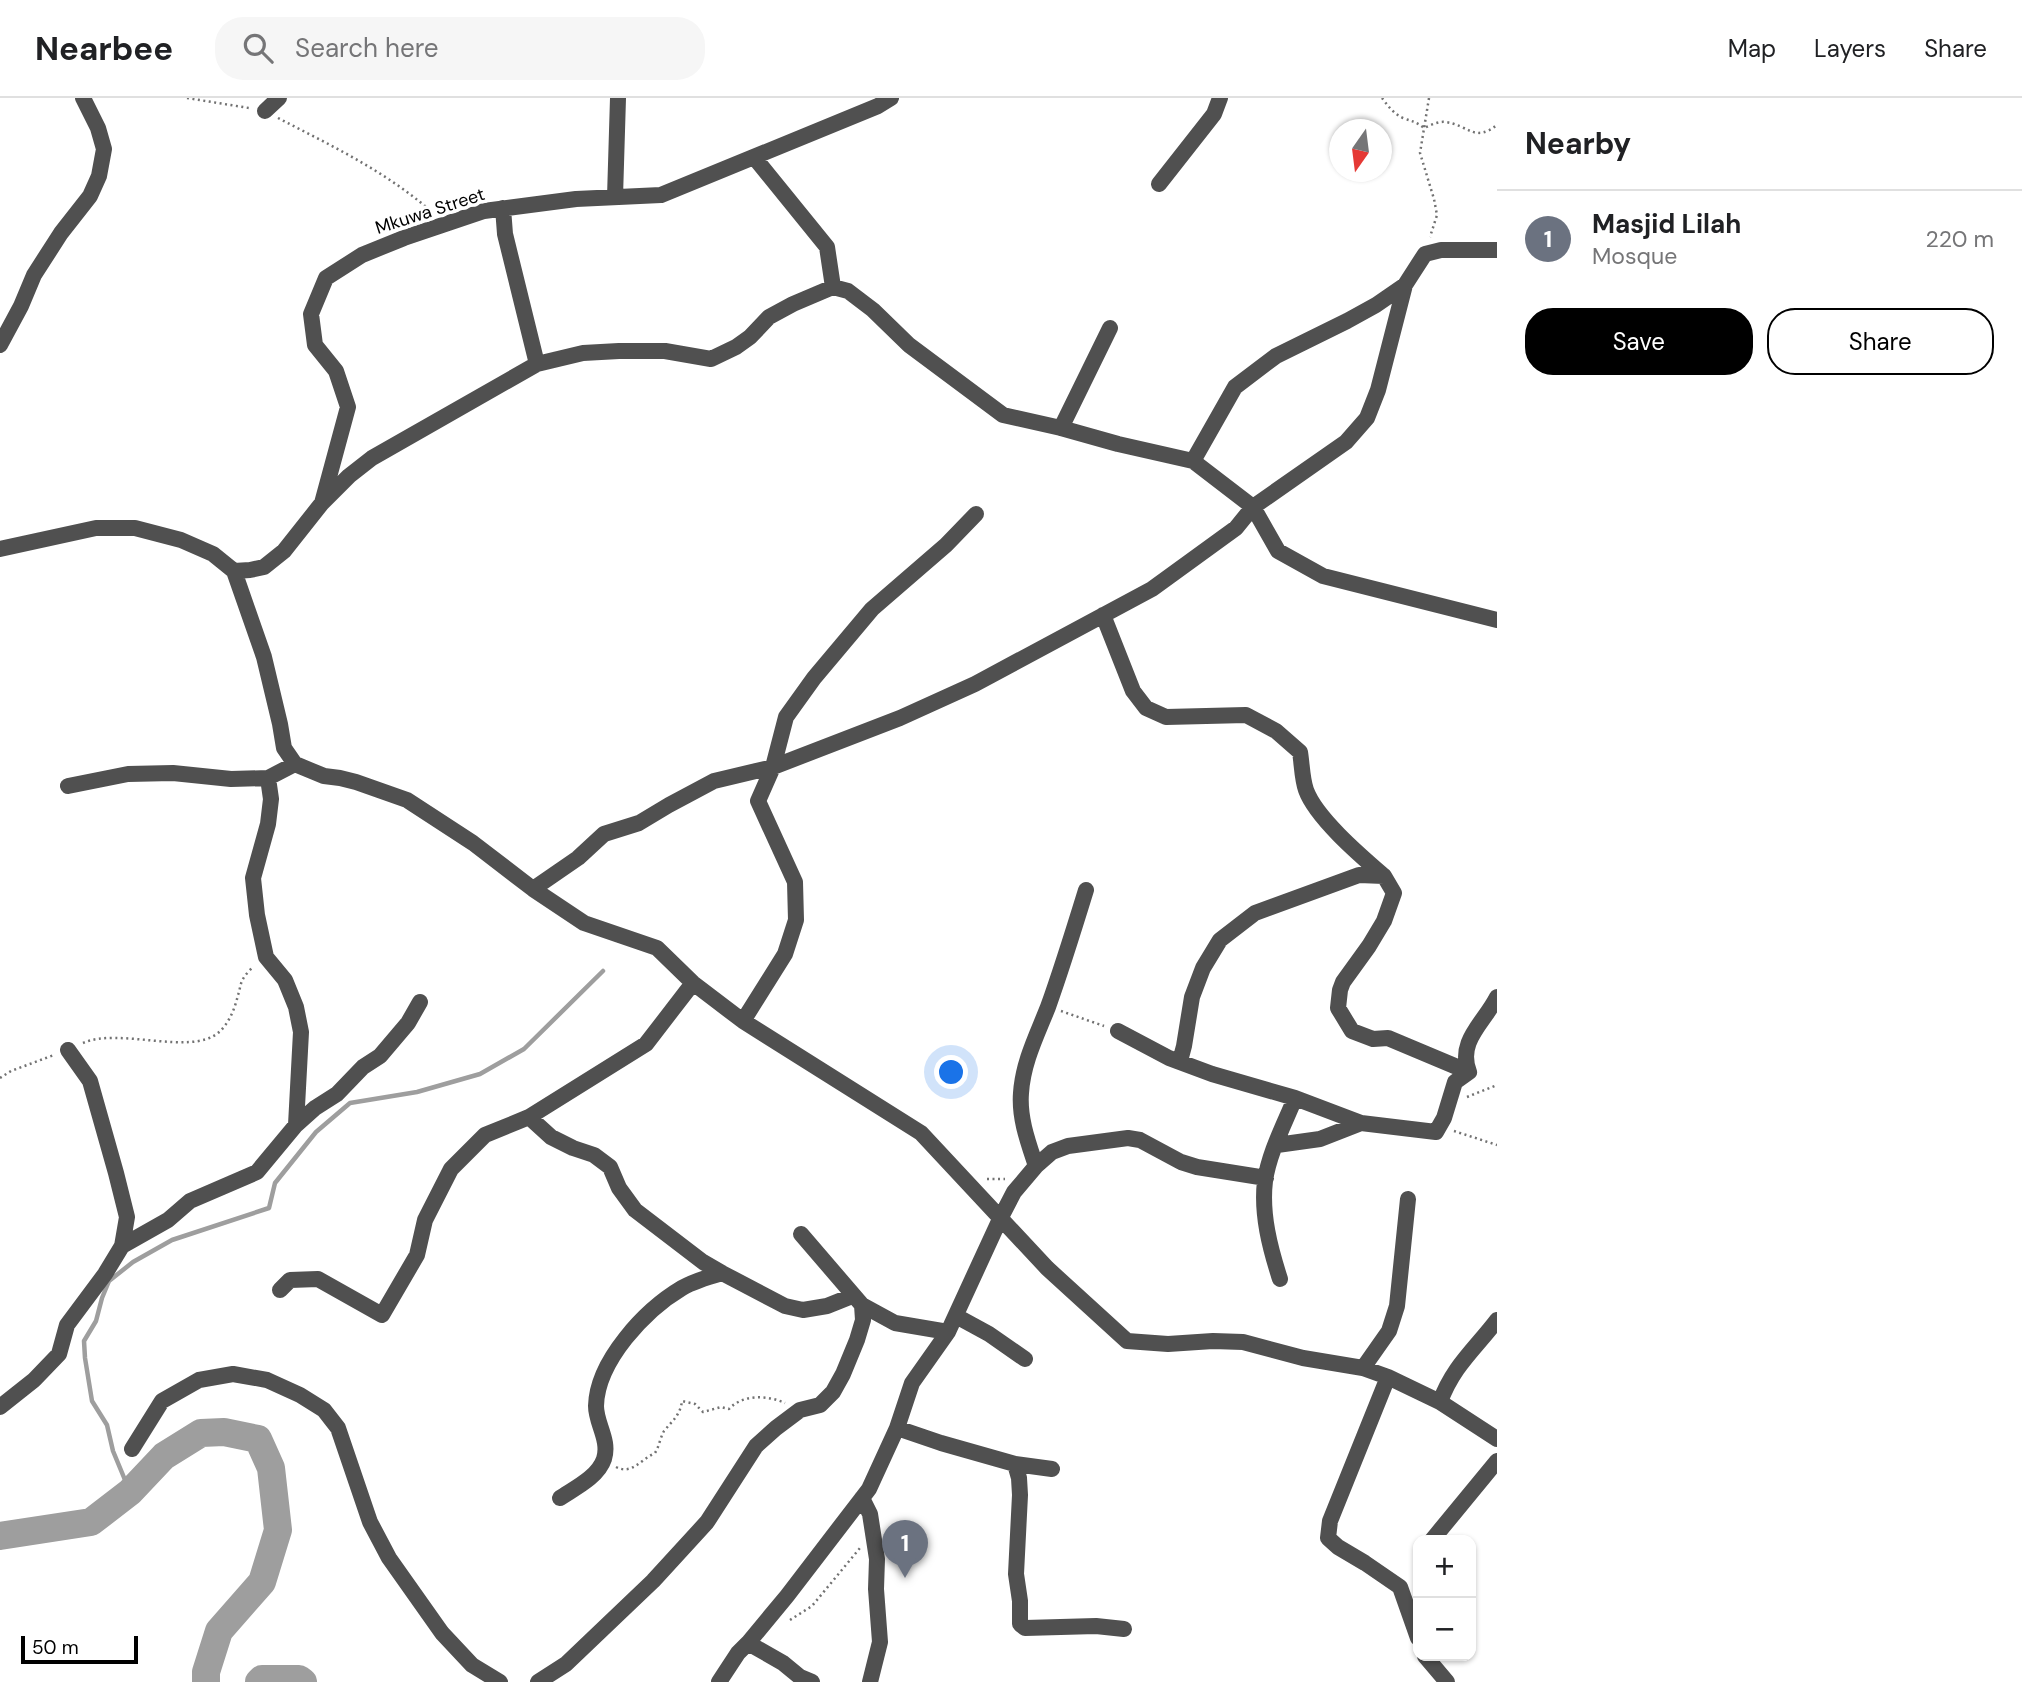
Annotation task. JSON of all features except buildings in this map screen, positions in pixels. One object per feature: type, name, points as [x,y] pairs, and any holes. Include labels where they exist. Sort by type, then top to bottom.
[{"type":"street","points":[[0,345],[34,275],[61,233],[90,196],[99,176],[104,149],[98,128],[83,98]]},
{"type":"street","points":[[265,111],[279,98]]},
{"type":"street","points":[[615,197],[618,98]]},
{"type":"street","name":"Mkuwa Street","points":[[234,570],[264,567],[284,551],[322,503],[348,407],[336,371],[315,345],[311,314],[326,278],[362,254],[484,211],[576,199],[661,195],[878,106],[891,98]]},
{"type":"street","points":[[1160,184],[1214,114],[1220,98]]},
{"type":"street","points":[[754,157],[827,247],[834,287]]},
{"type":"street","points":[[503,208],[505,234],[537,364]]},
{"type":"street","points":[[533,888],[578,859],[604,834],[639,823],[714,781],[773,767],[913,713],[975,684],[1152,589],[1236,528],[1253,507],[1346,442],[1367,418],[1386,362],[1405,285],[1425,254],[1441,250],[1497,250]]},
{"type":"street","points":[[1193,461],[1234,387],[1276,356],[1347,321],[1405,285]]},
{"type":"street","points":[[322,503],[349,475],[372,458],[537,364],[583,353],[619,351],[664,351],[711,359],[750,337],[769,317],[834,287],[848,291],[873,310],[909,345],[1003,415],[1193,461],[1253,507],[1278,551],[1323,576],[1497,620]]},
{"type":"street","points":[[1061,428],[1110,328]]},
{"type":"street","points":[[743,1021],[785,954],[796,920],[795,882],[758,801],[773,767],[786,717],[814,678],[872,609],[946,545],[976,514]]},
{"type":"street","points":[[0,548],[96,528],[135,528],[181,540],[213,554],[234,570],[264,657],[284,748],[295,764],[324,776],[348,780],[407,800],[473,843],[584,923],[657,948],[693,983],[743,1021],[921,1133],[1047,1268],[1127,1341],[1168,1344],[1244,1342],[1303,1358],[1363,1368],[1440,1402],[1497,1440]]},
{"type":"street","points":[[1104,615],[1133,691],[1146,708],[1166,717],[1246,715],[1276,731],[1300,752],[1305,788],[1311,801],[1343,838],[1384,876],[1394,893],[1384,921],[1370,946],[1343,982],[1338,1008],[1352,1031],[1373,1039],[1388,1038],[1469,1072]]},
{"type":"street","points":[[68,786],[128,774],[173,773],[231,779],[268,778],[295,764]]},
{"type":"street","points":[[268,778],[271,799],[268,824],[253,878],[257,915],[267,957],[285,980],[296,1007],[301,1032],[296,1125]]},
{"type":"street","points":[[1180,1061],[1192,997],[1203,968],[1220,940],[1255,913],[1359,875],[1384,876]]},
{"type":"street","points":[[1036,1166],[1023,1127],[1023,1079],[1086,890]]},
{"type":"street","points":[[280,1290],[290,1280],[318,1279],[382,1315],[417,1255],[425,1220],[451,1169],[485,1135],[529,1117],[646,1044],[693,983]]},
{"type":"street","points":[[1469,1072],[1464,1059],[1469,1041],[1497,997]]},
{"type":"street","points":[[122,1246],[168,1220],[190,1201],[257,1172],[296,1125],[315,1108],[337,1094],[363,1067],[380,1056],[408,1023],[420,1002]]},
{"type":"street","points":[[1118,1031],[1169,1058],[1212,1074],[1295,1098],[1361,1123],[1436,1132],[1452,1097],[1455,1082],[1469,1072]]},
{"type":"street","points":[[0,1408],[34,1380],[59,1354],[67,1325],[105,1275],[122,1246],[127,1217],[116,1174],[90,1081],[68,1050]]},
{"type":"street","points":[[1280,1279],[1271,1252],[1264,1197],[1266,1178],[1295,1098]]},
{"type":"street","points":[[529,1117],[551,1137],[594,1155],[610,1167],[619,1188],[635,1210],[688,1251],[722,1273],[785,1306],[803,1310],[857,1301],[895,1323],[948,1332]]},
{"type":"street","points":[[1277,1144],[1320,1139],[1361,1123]]},
{"type":"street","points":[[719,1682],[869,1489],[897,1428],[912,1383],[948,1332],[1014,1192],[1036,1166],[1052,1152],[1068,1146],[1128,1138],[1140,1140],[1181,1162],[1266,1178]]},
{"type":"street","points":[[1363,1368],[1389,1331],[1397,1306],[1408,1199]]},
{"type":"street","points":[[538,1682],[566,1664],[653,1581],[707,1522],[756,1447],[800,1410],[820,1405],[833,1392],[843,1374],[863,1320],[857,1301],[801,1234]]},
{"type":"street","points":[[561,1498],[594,1474],[604,1460],[606,1445],[596,1407],[602,1379],[624,1339],[649,1313],[681,1288],[722,1273]]},
{"type":"street","points":[[956,1316],[989,1334],[1025,1359]]},
{"type":"street","points":[[1440,1402],[1456,1368],[1497,1320]]},
{"type":"street","points":[[132,1449],[162,1401],[199,1380],[233,1374],[267,1380],[324,1410],[338,1428],[369,1522],[400,1575],[442,1633],[472,1665],[500,1682]]},
{"type":"street","points":[[1388,1377],[1330,1521],[1328,1538],[1400,1587],[1413,1624]]},
{"type":"street","points":[[897,1428],[1015,1464],[1052,1469]]},
{"type":"street","points":[[1436,1535],[1497,1461]]},
{"type":"street","points":[[1015,1464],[1020,1495],[1016,1574],[1020,1624],[1024,1628],[1096,1626],[1124,1629]]},
{"type":"street","points":[[862,1498],[870,1514],[877,1559],[880,1642],[870,1682]]},
{"type":"street","points":[[748,1643],[812,1682]]},
{"type":"street","points":[[1429,1661],[1447,1682]]},
{"type":"path","points":[[187,98],[265,111],[370,166],[411,193],[444,223]]},
{"type":"path","points":[[1382,98],[1391,110],[1401,117],[1416,121],[1424,128]]},
{"type":"path","points":[[1425,254],[1437,215],[1420,153],[1429,98]]},
{"type":"path","points":[[1424,128],[1443,121],[1475,133],[1486,133],[1497,125]]},
{"type":"path","points":[[0,1078],[11,1071],[88,1041],[107,1038],[186,1042],[217,1034],[228,1021],[242,980],[253,967],[267,957]]},
{"type":"path","points":[[1048,1006],[1118,1031]]},
{"type":"path","points":[[1452,1097],[1465,1097],[1497,1085]]},
{"type":"path","points":[[1436,1132],[1453,1131],[1497,1146]]},
{"type":"path","points":[[963,1178],[1006,1179]]},
{"type":"path","points":[[604,1460],[623,1471],[634,1468],[655,1453],[665,1430],[672,1425],[681,1409],[682,1401],[695,1404],[703,1412],[721,1407],[729,1409],[749,1398],[770,1397],[800,1410]]},
{"type":"path","points":[[784,1623],[811,1606],[874,1532]]},
{"type":"waterway","points":[[130,1492],[113,1451],[107,1425],[92,1401],[85,1358],[84,1341],[96,1321],[109,1281],[133,1262],[172,1240],[269,1208],[275,1183],[316,1132],[350,1103],[417,1092],[480,1074],[524,1049],[603,971]]},
{"type":"waterway","points":[[0,1536],[91,1522],[130,1492],[164,1456],[201,1433],[224,1432],[258,1439],[271,1468],[278,1530],[262,1582],[219,1631],[206,1672],[206,1682]]},
{"type":"waterway","points":[[259,1682],[262,1679],[299,1679],[303,1682]]},
{"type":"place","name":"Masjid Lilah","points":[[905,1578]]}]
